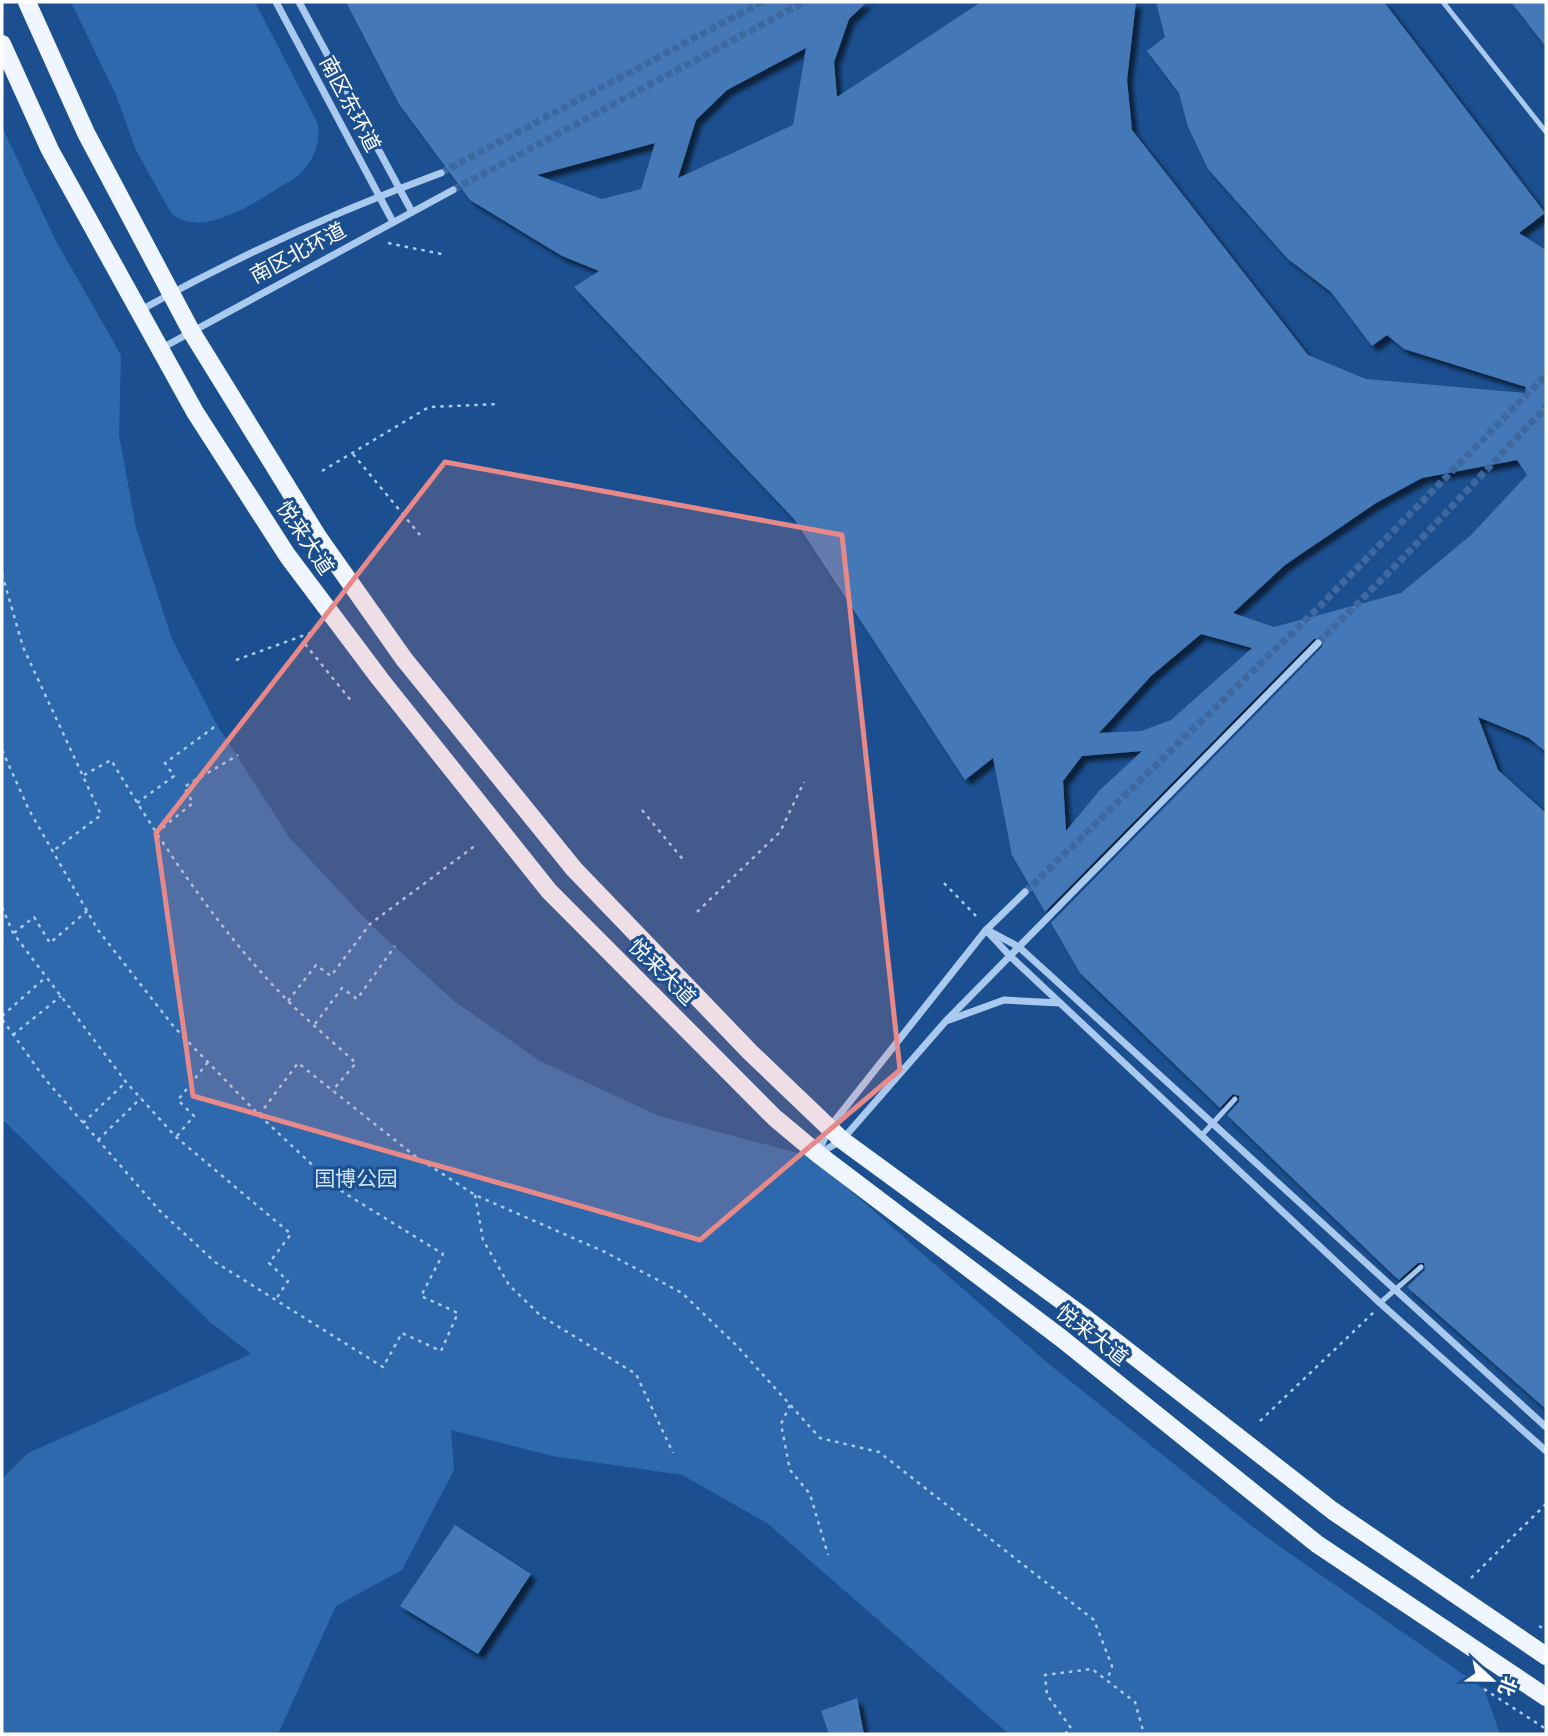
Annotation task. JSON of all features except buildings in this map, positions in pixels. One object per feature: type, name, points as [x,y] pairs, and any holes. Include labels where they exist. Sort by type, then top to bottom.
[{"type":"main road","name":"悦来大道","points":[[27,2],[86,133],[173,292],[191,331],[346,580],[413,670],[574,869],[750,1052],[836,1134],[1084,1317],[1333,1511],[1546,1656]]},
{"type":"main road","name":"悦来大道","points":[[2,44],[50,150],[195,412],[287,555],[380,680],[549,891],[775,1118],[818,1154],[1061,1338],[1317,1544],[1546,1697]]},
{"type":"street","name":"南区东环道","points":[[276,2],[393,222]]},
{"type":"street","name":"南区东环道","points":[[299,2],[412,212]]},
{"type":"street","name":"南区北环道","points":[[139,311],[173,292],[379,196],[441,173]]},
{"type":"street","name":"南区北环道","points":[[160,349],[453,190]]},
{"type":"street","points":[[818,1154],[945,1021],[1318,643]]},
{"type":"street","points":[[818,1154],[836,1134],[986,930],[1025,892]]},
{"type":"street","points":[[986,930],[1019,947],[1546,1427]]},
{"type":"street","points":[[986,930],[1010,956],[1380,1303],[1546,1451]]},
{"type":"street","points":[[945,1021],[1004,1000],[1060,1003]]},
{"type":"lane","points":[[1443,2],[1546,132]]},
{"type":"lane","points":[[1201,1136],[1235,1099]]},
{"type":"lane","points":[[1380,1303],[1421,1266]]},
{"type":"path","points":[[388,243],[446,255]]},
{"type":"path","points":[[323,471],[429,407],[499,404]]},
{"type":"path","points":[[352,453],[420,535]]},
{"type":"path","points":[[2,574],[7,599],[23,647],[101,815],[52,851]]},
{"type":"path","points":[[2,595],[7,599]]},
{"type":"path","points":[[236,660],[313,632]]},
{"type":"path","points":[[305,644],[353,702]]},
{"type":"path","points":[[137,803],[174,776],[165,763],[216,725]]},
{"type":"path","points":[[2,750],[29,810],[98,930],[174,1027],[259,1115],[338,1189],[443,1254],[421,1296],[458,1313],[441,1351],[402,1333],[383,1367],[215,1262],[160,1211],[45,1079],[2,1018],[46,977]]},
{"type":"path","points":[[155,834],[193,803],[184,788],[238,755]]},
{"type":"path","points":[[83,775],[111,760],[155,834],[199,896],[288,1001],[356,1063],[332,1091]]},
{"type":"path","points":[[697,912],[780,832],[804,782]]},
{"type":"path","points":[[642,810],[685,862]]},
{"type":"path","points":[[288,1001],[316,965],[331,976],[370,924],[476,845]]},
{"type":"path","points":[[944,883],[977,917]]},
{"type":"path","points":[[2,907],[13,933],[126,1082],[176,1137],[291,1234],[270,1263],[288,1281],[276,1300]]},
{"type":"path","points":[[13,933],[34,917],[50,943],[87,911]]},
{"type":"path","points":[[314,1025],[342,988],[357,999],[396,946]]},
{"type":"path","points":[[13,1035],[61,996]]},
{"type":"path","points":[[176,1137],[194,1116],[178,1100],[208,1062]]},
{"type":"path","points":[[259,1115],[298,1063],[415,1156],[475,1195],[605,1252],[682,1293],[737,1346],[820,1438],[879,1452],[1094,1620],[1112,1666],[1108,1678]]},
{"type":"path","points":[[83,1123],[126,1082]]},
{"type":"path","points":[[98,1140],[141,1098]]},
{"type":"path","points":[[475,1195],[483,1240],[509,1285],[541,1315],[636,1374],[673,1453]]},
{"type":"path","points":[[1260,1421],[1371,1317],[1380,1303]]},
{"type":"path","points":[[790,1405],[781,1424],[790,1470],[810,1494],[828,1555]]},
{"type":"path","points":[[1471,1578],[1546,1504]]},
{"type":"path","points":[[1539,1626],[1546,1630]]},
{"type":"path","points":[[1065,1734],[1071,1727],[1046,1695],[1045,1675],[1092,1669],[1108,1678],[1135,1702],[1144,1734]]},
{"type":"path","points":[[1484,1689],[1546,1728]]},
{"type":"highlighted area","points":[[445,462],[842,535],[900,1070],[700,1240],[193,1096],[156,833]]},
{"type":"green space","points":[[71,2],[255,2],[318,124],[317,146],[312,158],[298,176],[253,204],[218,219],[185,221],[171,213],[136,150],[115,93]]},
{"type":"green space","name":"国博公园","points":[[2,127],[56,241],[121,355],[119,435],[136,528],[172,639],[217,725],[289,837],[370,924],[454,1001],[540,1061],[659,1116],[812,1157],[1050,1365],[1258,1531],[1484,1689],[1500,1734],[1009,1734],[767,1523],[682,1475],[552,1456],[451,1430],[454,1470],[402,1570],[336,1606],[278,1734],[2,1734],[2,1479],[28,1453],[251,1354],[210,1322],[2,1119]]},
{"type":"tunnel","points":[[441,173],[762,2]]},
{"type":"tunnel","points":[[453,190],[804,2]]},
{"type":"tunnel","points":[[1025,892],[1319,607],[1546,375]]},
{"type":"tunnel","points":[[1318,643],[1546,407]]}]
